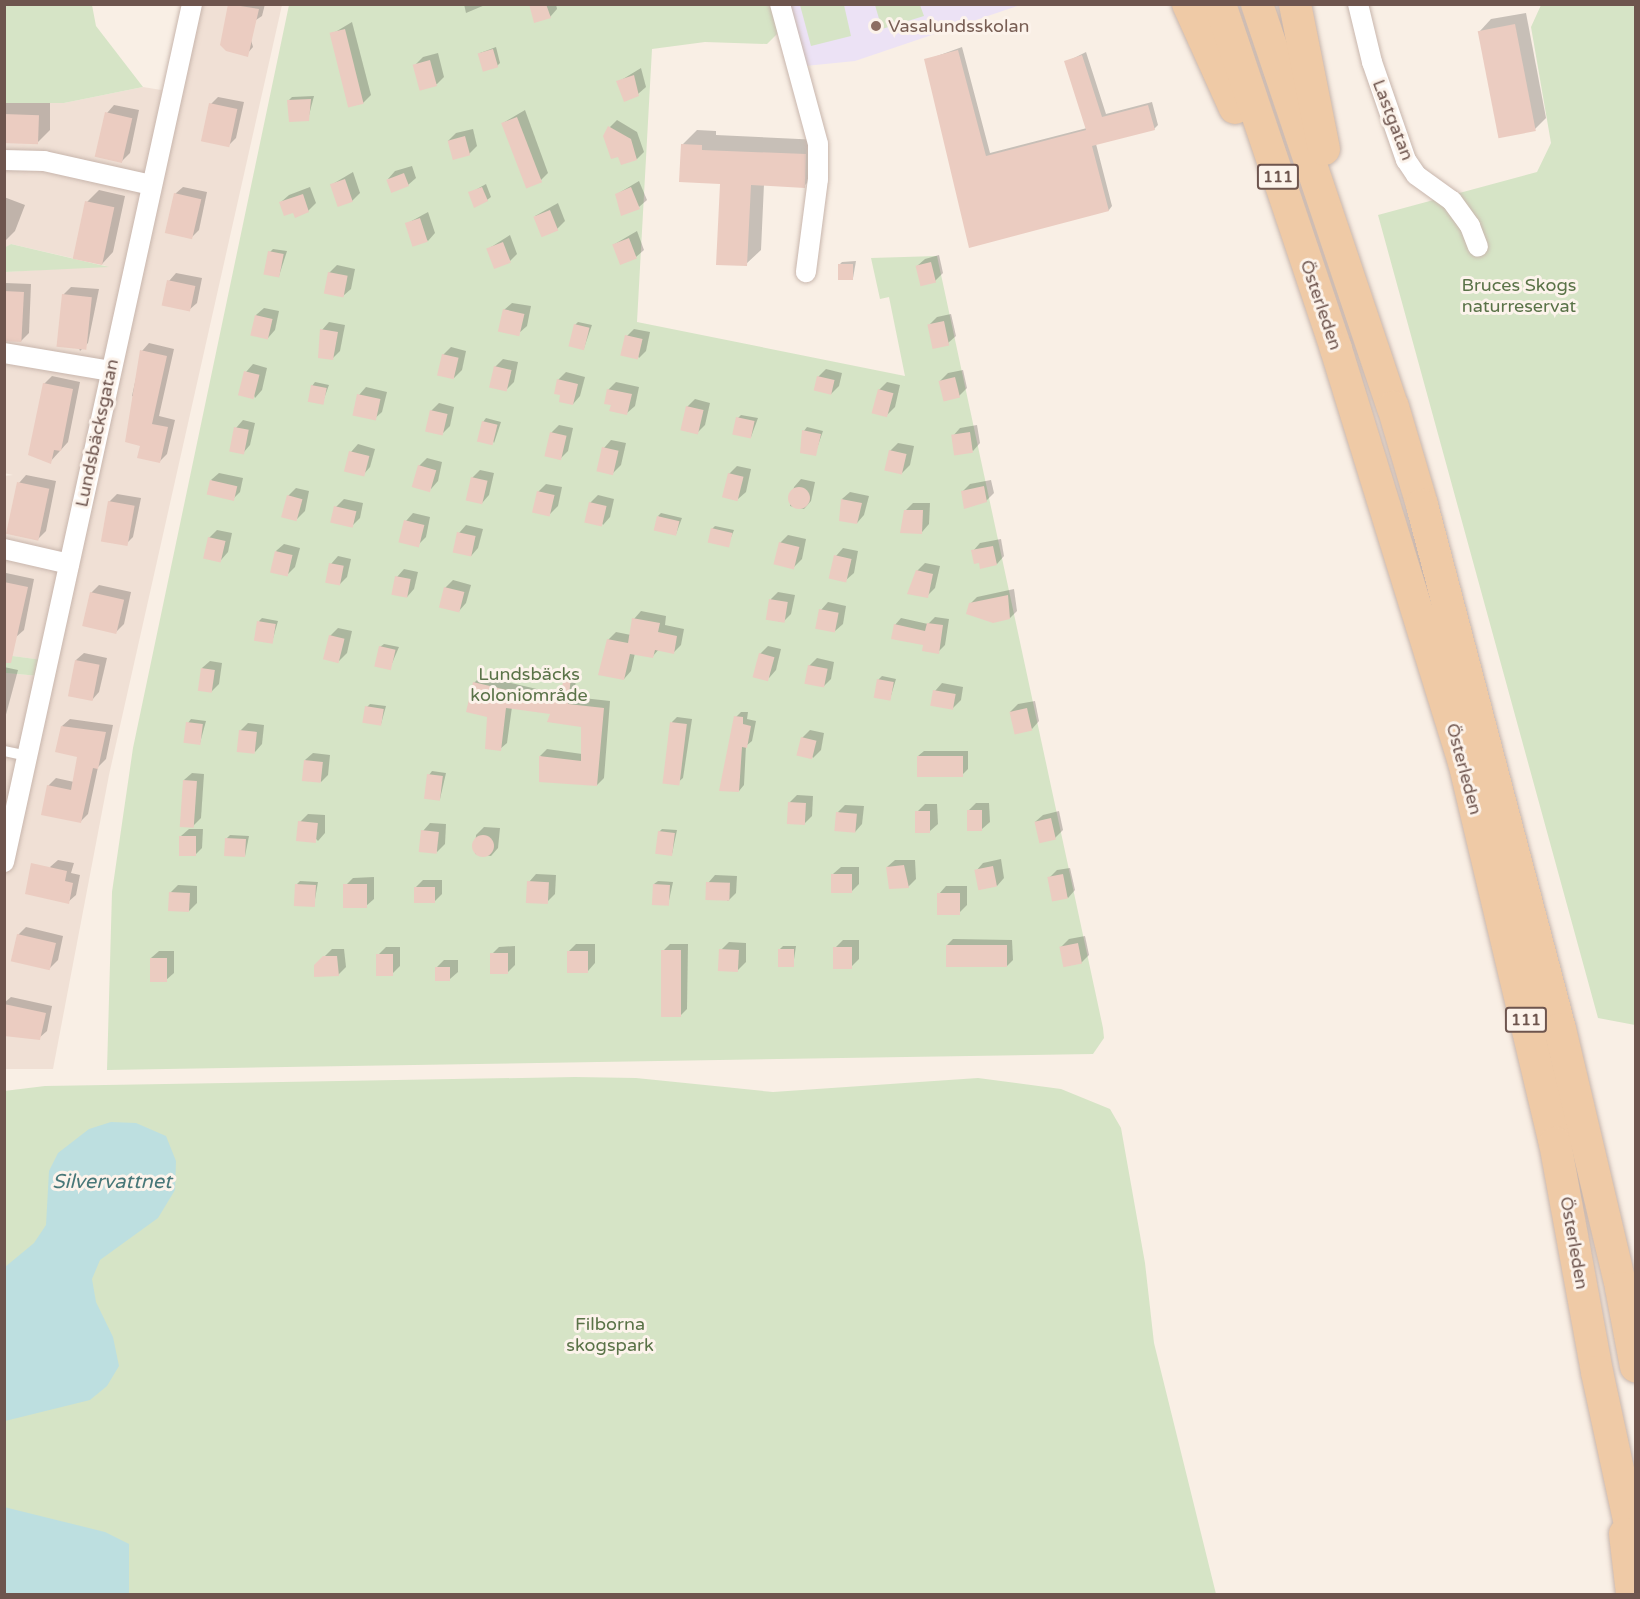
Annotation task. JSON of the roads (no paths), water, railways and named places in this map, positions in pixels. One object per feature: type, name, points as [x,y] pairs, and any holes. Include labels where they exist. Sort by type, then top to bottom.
[{"type":"main road","points":[[1188,4],[1225,83],[1336,349]]},
{"type":"main road","name":"Österleden","points":[[1220,4],[1336,349],[1464,762],[1555,1143],[1635,1553]]},
{"type":"main road","name":"Österleden","points":[[1257,4],[1350,279],[1422,505],[1560,1029],[1621,1288],[1635,1367]]},
{"type":"main road","points":[[1294,4],[1350,279]]},
{"type":"main road","points":[[1616,1464],[1632,1594]]},
{"type":"street","name":"Lundsbäcksgatan","points":[[4,862],[192,4]]},
{"type":"street","points":[[780,4],[818,144],[818,179],[806,272]]},
{"type":"street","name":"Lastgatan","points":[[1358,4],[1372,62],[1407,160],[1416,175],[1452,201],[1470,226],[1478,247]]},
{"type":"street","points":[[4,160],[44,161],[151,185]]},
{"type":"street","points":[[4,353],[110,371]]},
{"type":"street","points":[[4,549],[69,564]]},
{"type":"lane","points":[[4,751],[28,756]]},
{"type":"water","name":"Silvervattnet","points":[[111,1122],[136,1123],[166,1136],[176,1161],[175,1190],[158,1218],[100,1260],[92,1279],[96,1302],[113,1337],[119,1366],[107,1386],[90,1400],[5,1421],[5,1267],[34,1243],[46,1225],[49,1171],[58,1153],[89,1129]]},
{"type":"water","points":[[4,1507],[105,1532],[129,1544],[129,1594],[5,1594]]},
{"type":"place","name":"Vasalundsskolan","points":[[876,26]]},
{"type":"park label","name":"Bruces Skogs naturreservat","points":[[1519,296]]},
{"type":"park label","name":"Lundsbäcks koloniområde","points":[[529,685]]},
{"type":"park label","name":"Filborna skogspark","points":[[610,1335]]}]
